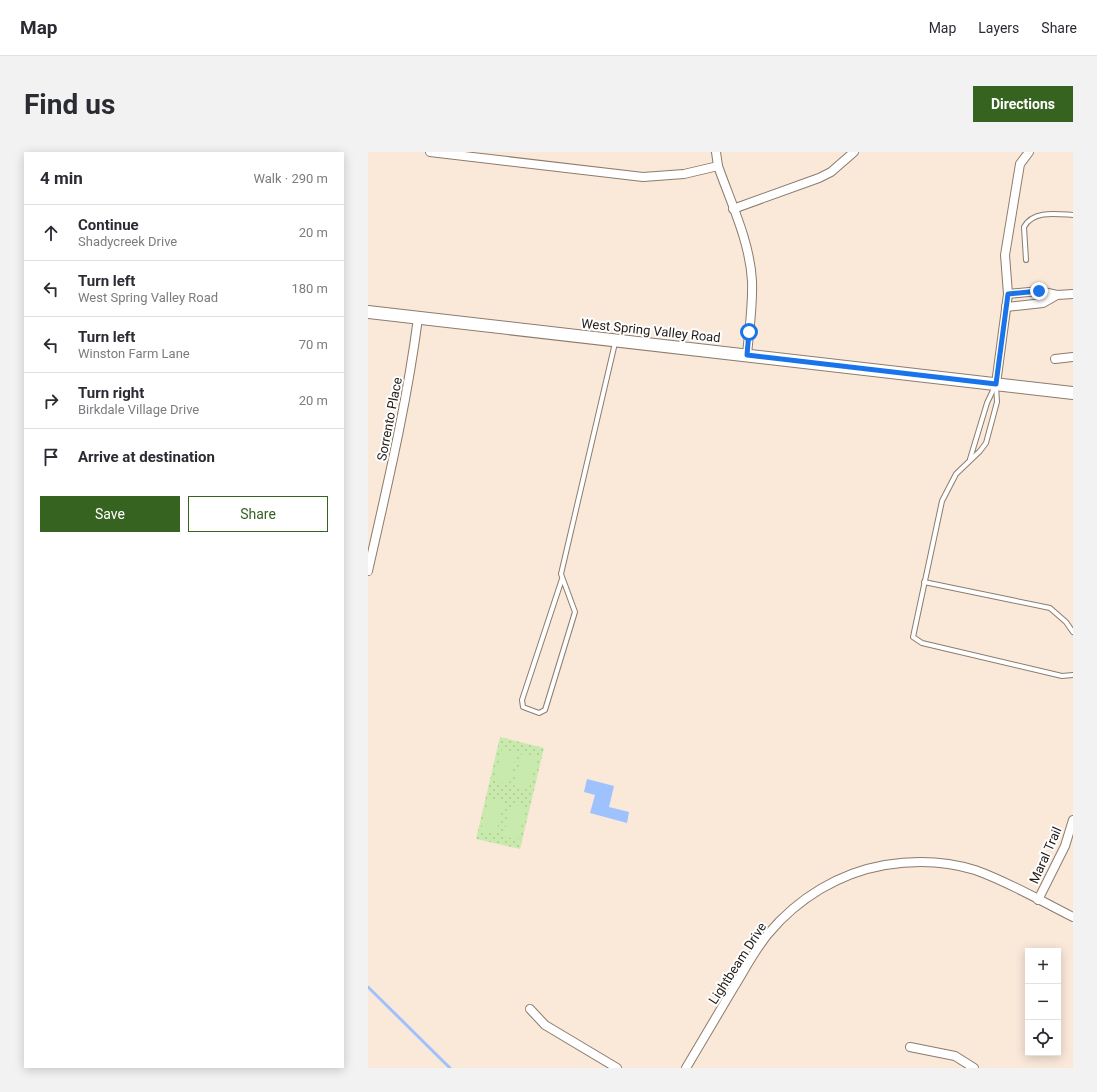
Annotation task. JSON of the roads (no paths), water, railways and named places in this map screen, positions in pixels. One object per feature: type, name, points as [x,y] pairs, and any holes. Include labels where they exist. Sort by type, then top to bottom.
[{"type":"street","points":[[430,152],[642,176],[684,174],[718,166]]},
{"type":"street","points":[[716,152],[718,166],[746,247],[752,281],[752,307],[747,355]]},
{"type":"street","points":[[733,209],[819,178],[831,172],[854,152]]},
{"type":"street","points":[[996,384],[1008,294],[1006,248],[1020,164],[1029,152]]},
{"type":"street","points":[[1008,294],[1039,291],[1057,295],[1073,294]]},
{"type":"street","points":[[1006,307],[1043,303],[1057,295]]},
{"type":"street","name":"West Spring Valley Road","points":[[368,312],[1073,393]]},
{"type":"street","name":"Sorrento Place","points":[[368,571],[371,542],[410,380],[418,318]]},
{"type":"street","points":[[1055,359],[1073,357]]},
{"type":"street","name":"Maral Trail","points":[[1038,900],[1065,846],[1073,820]]},
{"type":"street","name":"Lightbeam Drive","points":[[686,1068],[767,935],[792,909],[825,886],[843,877],[879,866],[903,862],[940,863],[974,870],[1073,917]]},
{"type":"street","points":[[530,1009],[545,1025],[617,1068]]},
{"type":"street","points":[[910,1047],[950,1054],[965,1061],[974,1068]]},
{"type":"lane","points":[[1026,260],[1024,227],[1031,218],[1046,214],[1073,215]]},
{"type":"lane","points":[[562,579],[575,612],[545,710],[539,713],[523,707],[522,700],[562,579],[562,567],[615,340]]},
{"type":"lane","points":[[970,459],[987,402],[996,384]]},
{"type":"lane","points":[[996,384],[997,402],[986,442],[980,451],[956,474],[948,486],[942,501],[913,637],[922,643],[1062,676],[1073,675]]},
{"type":"lane","points":[[924,582],[1050,608],[1066,622],[1073,632]]},
{"type":"water","points":[[587,779],[614,786],[609,807],[629,812],[627,823],[590,813],[595,795],[584,792]]},
{"type":"waterway","points":[[368,987],[450,1068]]}]
